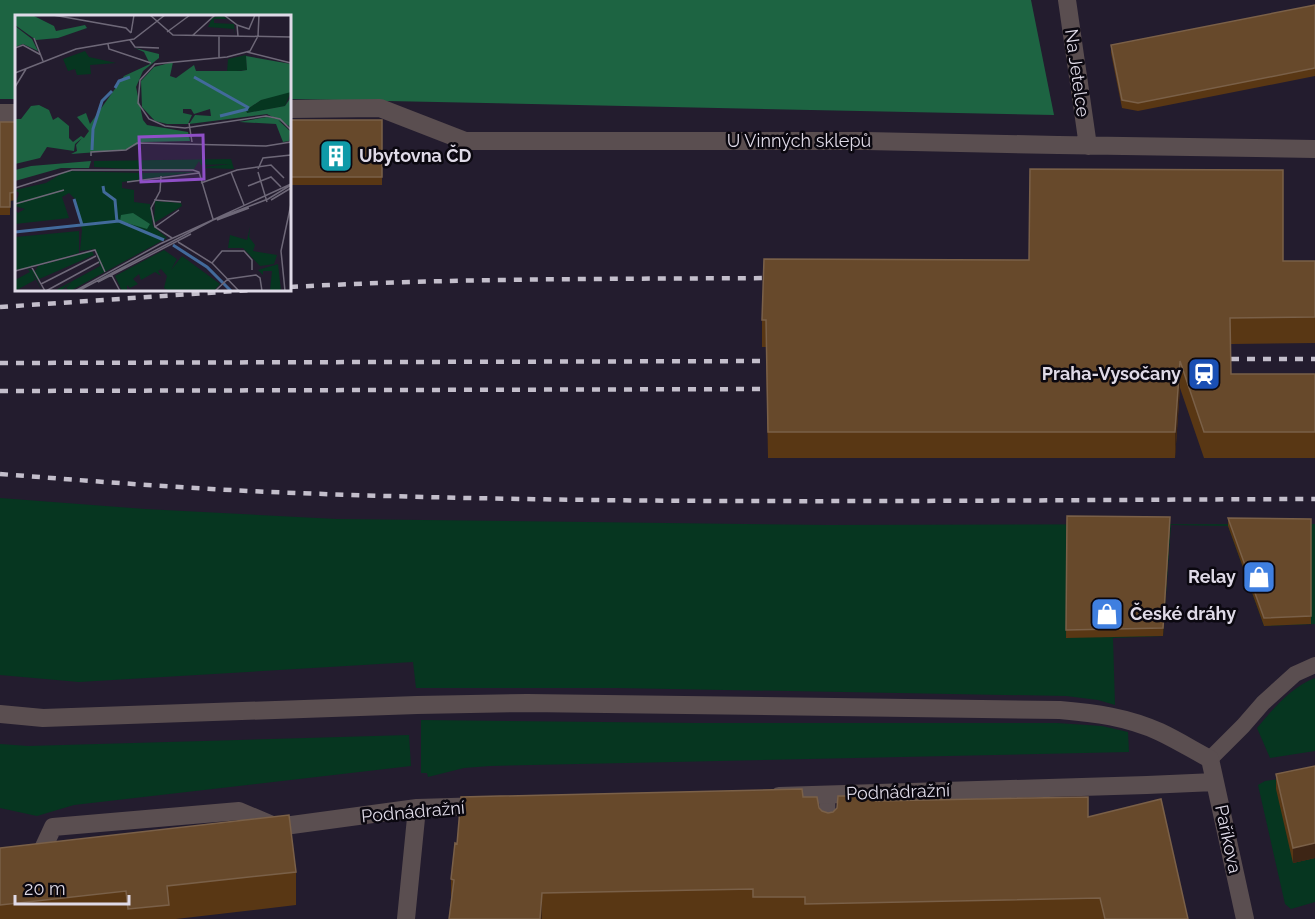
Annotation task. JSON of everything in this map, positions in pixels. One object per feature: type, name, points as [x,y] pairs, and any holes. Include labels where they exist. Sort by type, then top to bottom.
[{"type":"street","name":"Na Jetelce","points":[[1067,0],[1088,146]]},
{"type":"street","name":"U Vinných sklepů","points":[[291,109],[380,108],[465,141],[866,141],[1315,148]]},
{"type":"street","points":[[0,714],[43,718],[527,703],[1060,710],[1097,713],[1131,721],[1161,732],[1210,759]]},
{"type":"street","name":"Paříkova","points":[[1210,759],[1245,919]]},
{"type":"street","name":"Podnádražní","points":[[757,796],[1215,782]]},
{"type":"street","name":"Podnádražní","points":[[0,868],[35,866],[53,827],[238,811],[277,827],[417,808],[499,805]]},
{"type":"street","points":[[406,919],[417,808]]},
{"type":"lane","points":[[1210,759],[1244,726],[1263,703],[1295,674],[1315,665]]},
{"type":"lane","points":[[827,794],[828,836]]},
{"type":"green space","points":[[0,0],[1031,0],[1054,115],[291,99],[291,15],[15,15],[15,99],[0,99]]},
{"type":"green space","points":[[0,498],[145,509],[336,519],[828,525],[1315,524],[1315,624],[1264,626],[1228,526],[1171,525],[1163,636],[1113,638],[1115,705],[1098,700],[1066,696],[616,688],[416,688],[413,662],[79,682],[0,675]]},
{"type":"green space","points":[[1315,678],[1315,751],[1270,758],[1257,728],[1290,693]]},
{"type":"green space","points":[[421,720],[1057,723],[1102,726],[1128,732],[1129,752],[490,766],[464,768],[428,777],[427,773],[421,773]]},
{"type":"green space","points":[[409,735],[411,766],[74,805],[37,816],[0,808],[0,744],[28,746]]},
{"type":"green space","points":[[1315,774],[1293,863],[1315,858],[1315,902],[1291,909],[1285,904],[1258,785],[1265,781]]},
{"type":"building","points":[[1315,5],[1315,68],[1138,103],[1122,100],[1111,45]]},
{"type":"building","name":"Ubytovna ČD","points":[[291,120],[382,120],[382,177],[291,177]]},
{"type":"building","points":[[0,122],[15,122],[15,192],[10,193],[10,207],[0,207]]},
{"type":"building","points":[[1030,169],[1283,170],[1283,261],[1315,261],[1315,317],[1230,318],[1231,374],[1315,374],[1315,432],[1204,432],[1180,361],[1175,432],[768,432],[766,320],[762,320],[764,259],[1029,260]]},
{"type":"building","points":[[1067,516],[1170,517],[1163,628],[1066,630]]},
{"type":"building","points":[[1228,518],[1311,519],[1311,616],[1264,618]]},
{"type":"building","points":[[1315,766],[1315,843],[1293,848],[1276,774]]},
{"type":"building","points":[[802,789],[803,797],[817,797],[819,808],[828,813],[837,808],[838,796],[876,796],[876,801],[1088,797],[1088,817],[1161,799],[1188,919],[1105,919],[1100,898],[805,904],[805,897],[753,897],[753,889],[542,893],[540,919],[449,919],[454,880],[451,879],[461,797]]},
{"type":"building","points":[[289,815],[296,872],[167,886],[169,905],[128,909],[126,891],[0,905],[0,848]]},
{"type":"railway","points":[[291,287],[474,280],[781,278]]},
{"type":"railway","points":[[0,307],[236,291]]},
{"type":"railway","points":[[1215,359],[1315,359]]},
{"type":"railway","points":[[0,363],[783,361]]},
{"type":"railway","points":[[0,391],[783,389]]},
{"type":"railway","points":[[0,474],[270,492],[531,499],[662,501],[1315,499]]},
{"type":"place","name":"Ubytovna ČD","points":[[336,156]]},
{"type":"place","name":"Praha-Vysočany","points":[[1204,374]]},
{"type":"place","name":"Relay","points":[[1259,577]]},
{"type":"place","name":"České dráhy","points":[[1107,614]]}]
